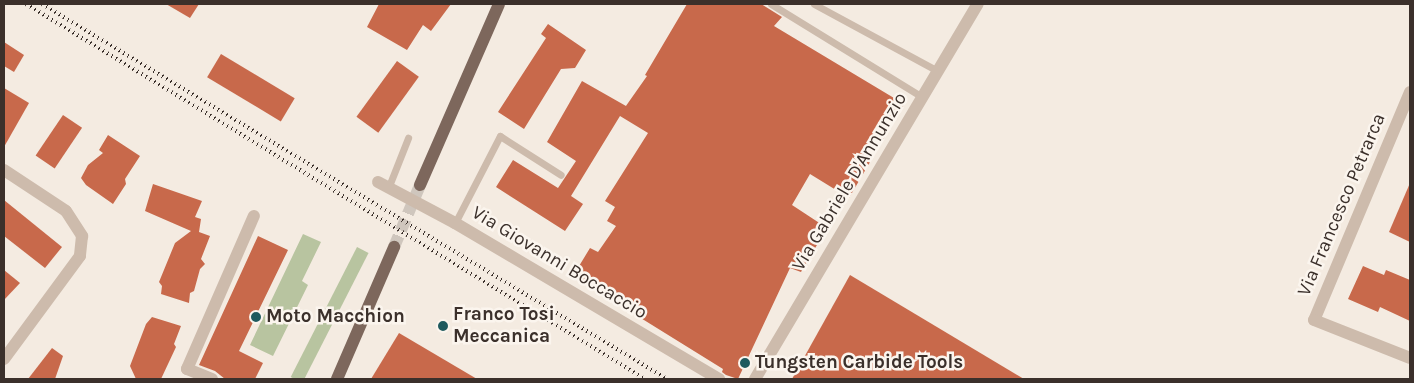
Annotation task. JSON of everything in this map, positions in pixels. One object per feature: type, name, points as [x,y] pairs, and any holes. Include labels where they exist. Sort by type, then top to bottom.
[{"type":"main road","points":[[420,185],[499,4]]},
{"type":"main road","points":[[337,379],[394,247]]},
{"type":"street","name":"Via Gabriele D'Annunzio","points":[[755,379],[978,4]]},
{"type":"street","name":"Via Francesco Petrarca","points":[[1410,92],[1314,320],[1410,358]]},
{"type":"street","points":[[4,170],[66,211],[82,236],[80,256],[4,360]]},
{"type":"street","name":"Via Giovanni Boccaccio","points":[[383,184],[455,223],[719,379]]},
{"type":"street","points":[[212,379],[187,369],[254,216]]},
{"type":"lane","points":[[772,4],[922,97]]},
{"type":"lane","points":[[814,4],[938,71]]},
{"type":"lane","points":[[455,223],[500,136],[561,175]]},
{"type":"lane","points":[[383,184],[408,138]]},
{"type":"green space","points":[[303,234],[321,242],[302,281],[308,285],[273,356],[250,345]]},
{"type":"green space","points":[[357,247],[369,253],[304,379],[291,377]]},
{"type":"building","points":[[166,4],[199,4],[190,18]]},
{"type":"building","points":[[379,4],[451,4],[431,31],[423,25],[407,50],[367,27]]},
{"type":"building","points":[[687,4],[761,4],[782,17],[774,26],[904,104],[849,198],[810,174],[792,205],[827,228],[801,272],[790,268],[738,379],[726,375],[722,372],[723,369],[573,276],[590,248],[598,252],[616,226],[607,221],[615,207],[605,201],[648,133],[620,116],[571,196],[583,204],[565,231],[496,187],[513,160],[558,188],[576,161],[547,142],[582,81],[626,106],[647,76],[645,75]]},
{"type":"building","points":[[548,24],[586,50],[575,68],[561,69],[524,129],[498,112],[546,38],[541,34]]},
{"type":"building","points":[[4,42],[24,55],[14,72],[4,66]]},
{"type":"building","points":[[221,54],[295,98],[281,121],[207,77]]},
{"type":"building","points":[[397,61],[419,77],[378,133],[356,117]]},
{"type":"building","points":[[4,88],[29,103],[4,147]]},
{"type":"building","points":[[63,115],[82,128],[55,168],[36,156]]},
{"type":"building","points":[[108,135],[140,156],[125,179],[126,184],[113,204],[86,185],[81,178],[88,165],[103,153],[99,150]]},
{"type":"building","points":[[1410,183],[1410,242],[1389,232]]},
{"type":"building","points":[[153,184],[202,201],[195,217],[201,219],[199,232],[210,236],[201,259],[205,264],[200,269],[194,291],[190,293],[189,303],[161,294],[162,286],[159,282],[175,243],[191,231],[145,211]]},
{"type":"building","points":[[4,200],[62,247],[45,268],[4,236]]},
{"type":"building","points":[[258,236],[288,250],[239,351],[263,363],[255,379],[225,379],[215,371],[199,365]]},
{"type":"building","points":[[1363,266],[1384,275],[1386,270],[1410,280],[1410,321],[1380,307],[1378,312],[1348,299]]},
{"type":"building","points":[[4,270],[20,283],[4,300]]},
{"type":"building","points":[[850,275],[1024,379],[792,379]]},
{"type":"building","points":[[152,317],[181,326],[174,344],[176,347],[161,379],[136,379],[130,366],[146,324]]},
{"type":"building","points":[[399,333],[477,379],[371,379]]},
{"type":"building","points":[[52,348],[63,356],[55,379],[28,379]]},
{"type":"tunnel","points":[[394,247],[420,185]]},
{"type":"railway","points":[[26,4],[645,379]]},
{"type":"railway","points":[[42,4],[667,379]]},
{"type":"place","name":"Moto Macchion","points":[[256,317]]},
{"type":"place","name":"Franco Tosi Meccanica","points":[[443,326]]},
{"type":"place","name":"Tungsten Carbide Tools","points":[[745,363]]}]
